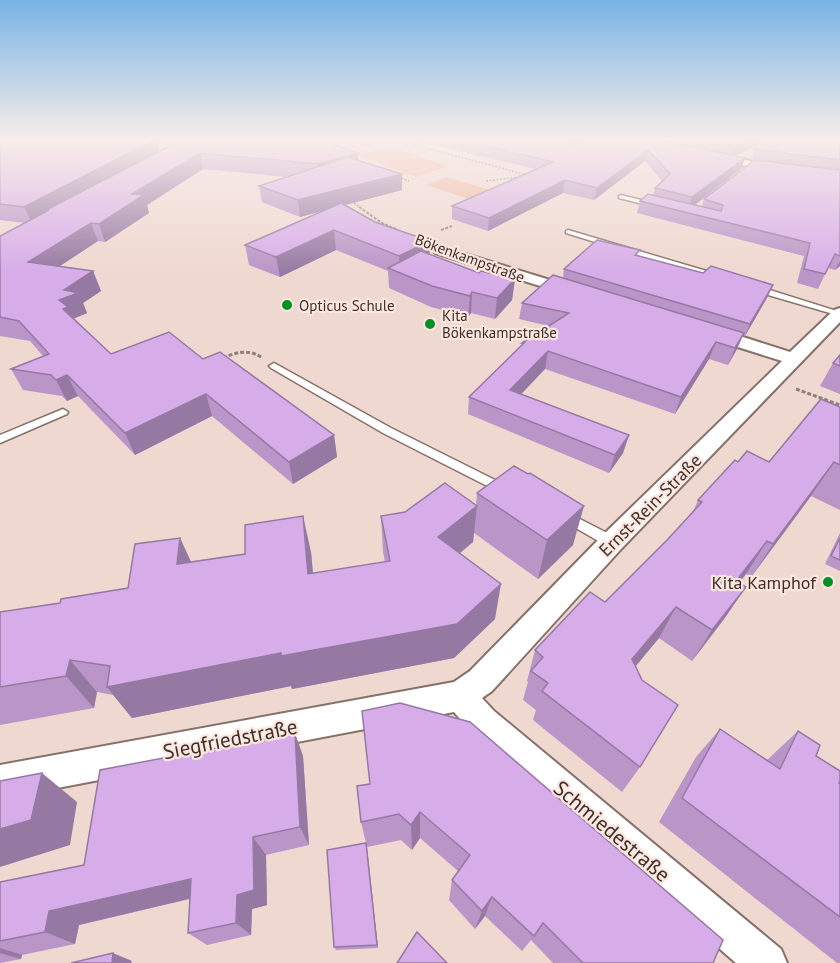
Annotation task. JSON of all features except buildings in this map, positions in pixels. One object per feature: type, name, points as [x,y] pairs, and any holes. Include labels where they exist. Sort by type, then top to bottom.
[{"type":"street","name":"Bökenkampstraße","points":[[440,250],[585,296]]},
{"type":"street","name":"Ernst-Rein-Straße","points":[[460,696],[481,681],[612,542],[840,313]]},
{"type":"street","points":[[696,328],[793,359]]},
{"type":"street","name":"Siegfriedstraße","points":[[0,782],[460,696]]},
{"type":"street","name":"Schmiedestraße","points":[[460,696],[483,722],[767,963]]},
{"type":"lane","points":[[621,197],[667,208]]},
{"type":"lane","points":[[568,232],[726,280]]},
{"type":"lane","points":[[749,287],[840,313]]},
{"type":"lane","points":[[274,366],[356,416],[455,467],[518,495]]},
{"type":"lane","points":[[0,439],[63,412]]},
{"type":"lane","points":[[560,514],[612,542]]},
{"type":"path","name":"Bökenkampstraße","points":[[344,195],[382,223],[440,250]]},
{"type":"path","points":[[217,361],[238,351],[253,352],[274,366]]},
{"type":"path","points":[[773,380],[840,405]]},
{"type":"shaded area","points":[[470,184],[490,190],[469,199],[426,185]]},
{"type":"place","name":"Opticus Schule","points":[[287,305]]},
{"type":"place","name":"Kita Bökenkampstraße","points":[[430,324]]},
{"type":"place","name":"Kita Kamphof","points":[[828,582]]}]
